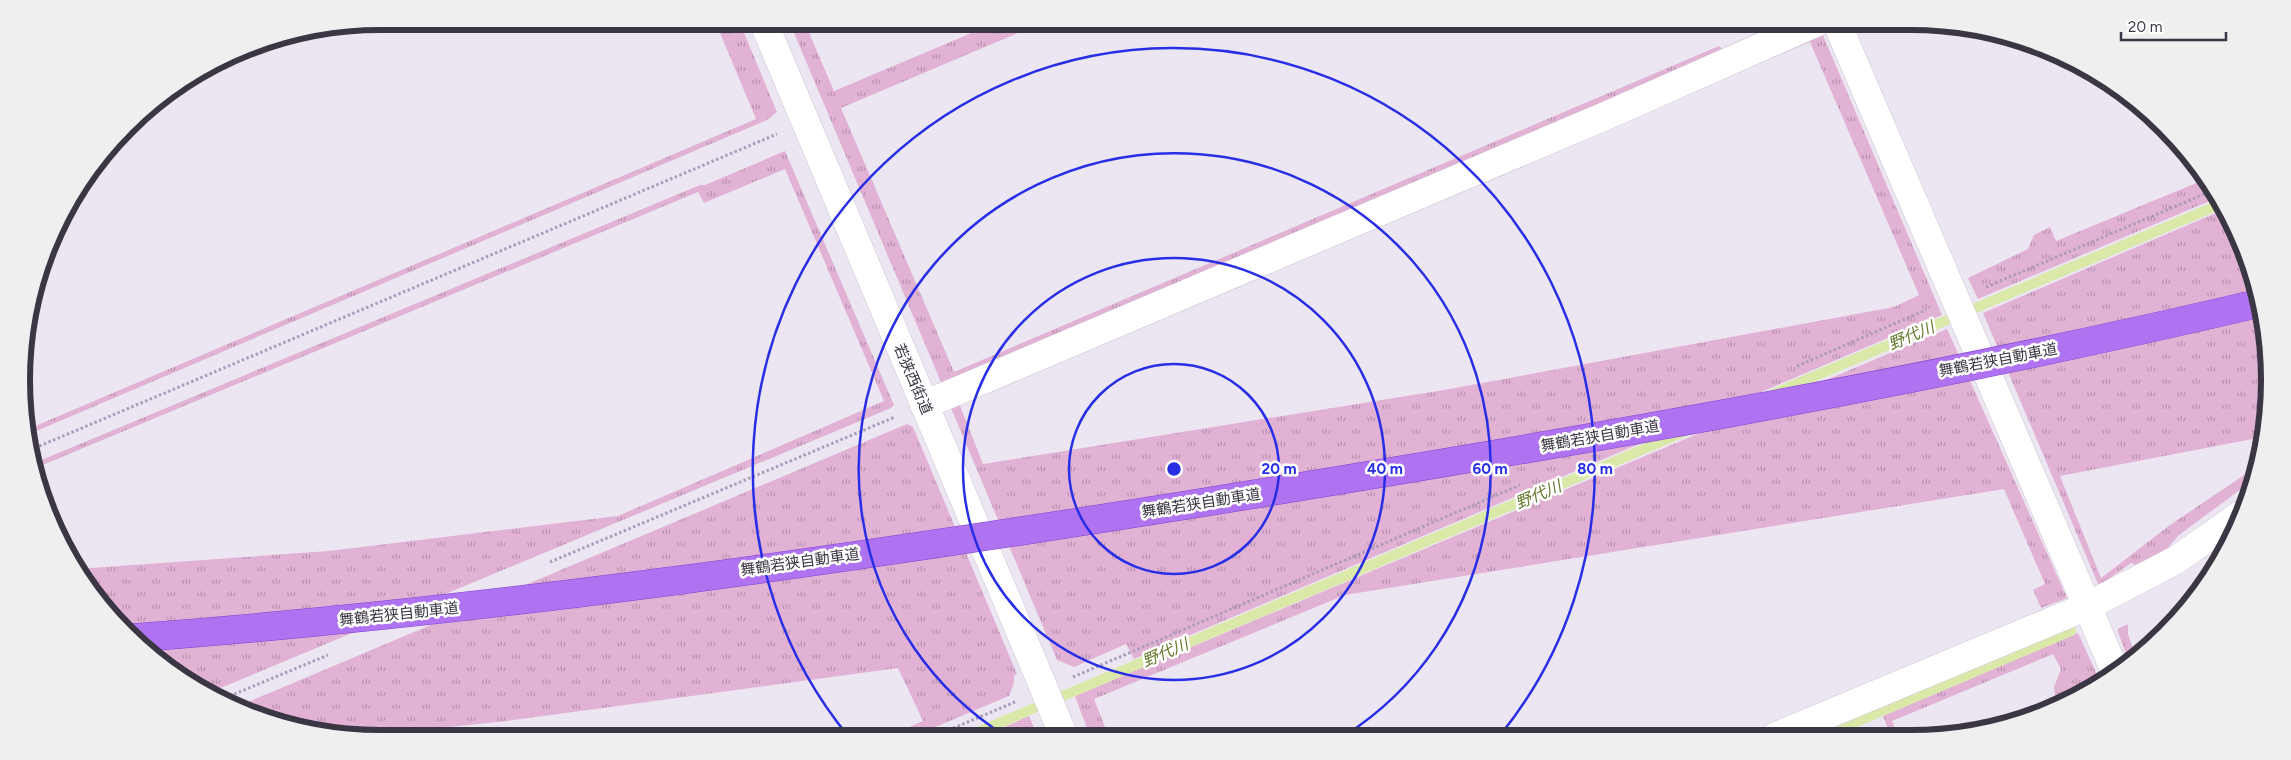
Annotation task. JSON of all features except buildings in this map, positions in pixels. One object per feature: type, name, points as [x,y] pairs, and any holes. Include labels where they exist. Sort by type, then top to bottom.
[{"type":"highway","name":"舞鶴若狭自動車道","points":[[143,637],[250,629],[467,607],[725,573],[1085,521],[1486,457],[1773,404],[2105,339],[2252,305]]},
{"type":"street","name":"若狭西街道","points":[[767,30],[1061,730]]},
{"type":"street","points":[[924,405],[1610,114],[1800,30]]},
{"type":"street","points":[[1840,30],[1967,330],[2113,666]]},
{"type":"street","points":[[1790,730],[2088,606],[2176,560],[2231,521]]},
{"type":"path","points":[[37,447],[805,122]]},
{"type":"path","points":[[547,563],[924,405]]},
{"type":"path","points":[[230,696],[335,652]]},
{"type":"green space","points":[[719,30],[743,30],[777,112],[767,120],[34,432],[33,427],[756,119]]},
{"type":"green space","points":[[793,30],[808,30],[834,91],[979,30],[1025,30],[841,108],[954,372],[1719,46],[1723,50],[1784,30],[943,387]]},
{"type":"green space","points":[[1822,33],[1942,315],[1134,659],[1126,644],[1074,667],[1057,660],[948,401]],"holes":[[[1810,42],[1919,295],[1894,307],[1444,390],[983,464],[959,403]]]},
{"type":"green space","points":[[785,151],[894,405],[891,408],[217,690],[167,658],[149,643],[117,611],[85,568],[329,551],[618,516],[884,401],[785,169],[704,203],[698,192],[41,466],[40,461],[700,185],[705,185]]},
{"type":"green space","points":[[2199,182],[2211,200],[1978,299],[1968,278],[2028,249],[2034,235],[2050,227],[2056,241]]},
{"type":"green space","points":[[2218,212],[2242,267],[2249,289],[2258,334],[2261,380],[2256,438],[2060,476],[2101,578],[2170,525],[2249,472],[2244,487],[2179,535],[2164,552],[2139,566],[2131,563],[2099,586],[1983,313]]},
{"type":"green space","points":[[1947,329],[2067,598],[2041,608],[2033,590],[2045,584],[2004,489],[1345,595],[1094,699],[1106,730],[1088,730],[1075,696]]},
{"type":"green space","points":[[907,424],[913,427],[1017,674],[1014,676],[1014,683],[1009,696],[928,730],[902,730],[923,721],[898,668],[507,721],[419,730],[334,727],[289,718],[246,703]]},
{"type":"green space","points":[[2128,624],[2128,634],[2134,650],[2127,656],[2117,629]]},
{"type":"green space","points":[[2078,633],[2098,676],[2055,699],[2054,687],[2061,669],[2053,654],[1892,721],[1896,730],[1889,730],[1883,716]]},
{"type":"green space","points":[[1029,716],[1035,730],[998,730]]},
{"type":"waterway","name":"野代川","points":[[1775,393],[2215,206]]},
{"type":"waterway","name":"野代川","points":[[983,730],[1684,432]]},
{"type":"waterway","name":"野代川","points":[[1837,730],[2071,631]]}]
